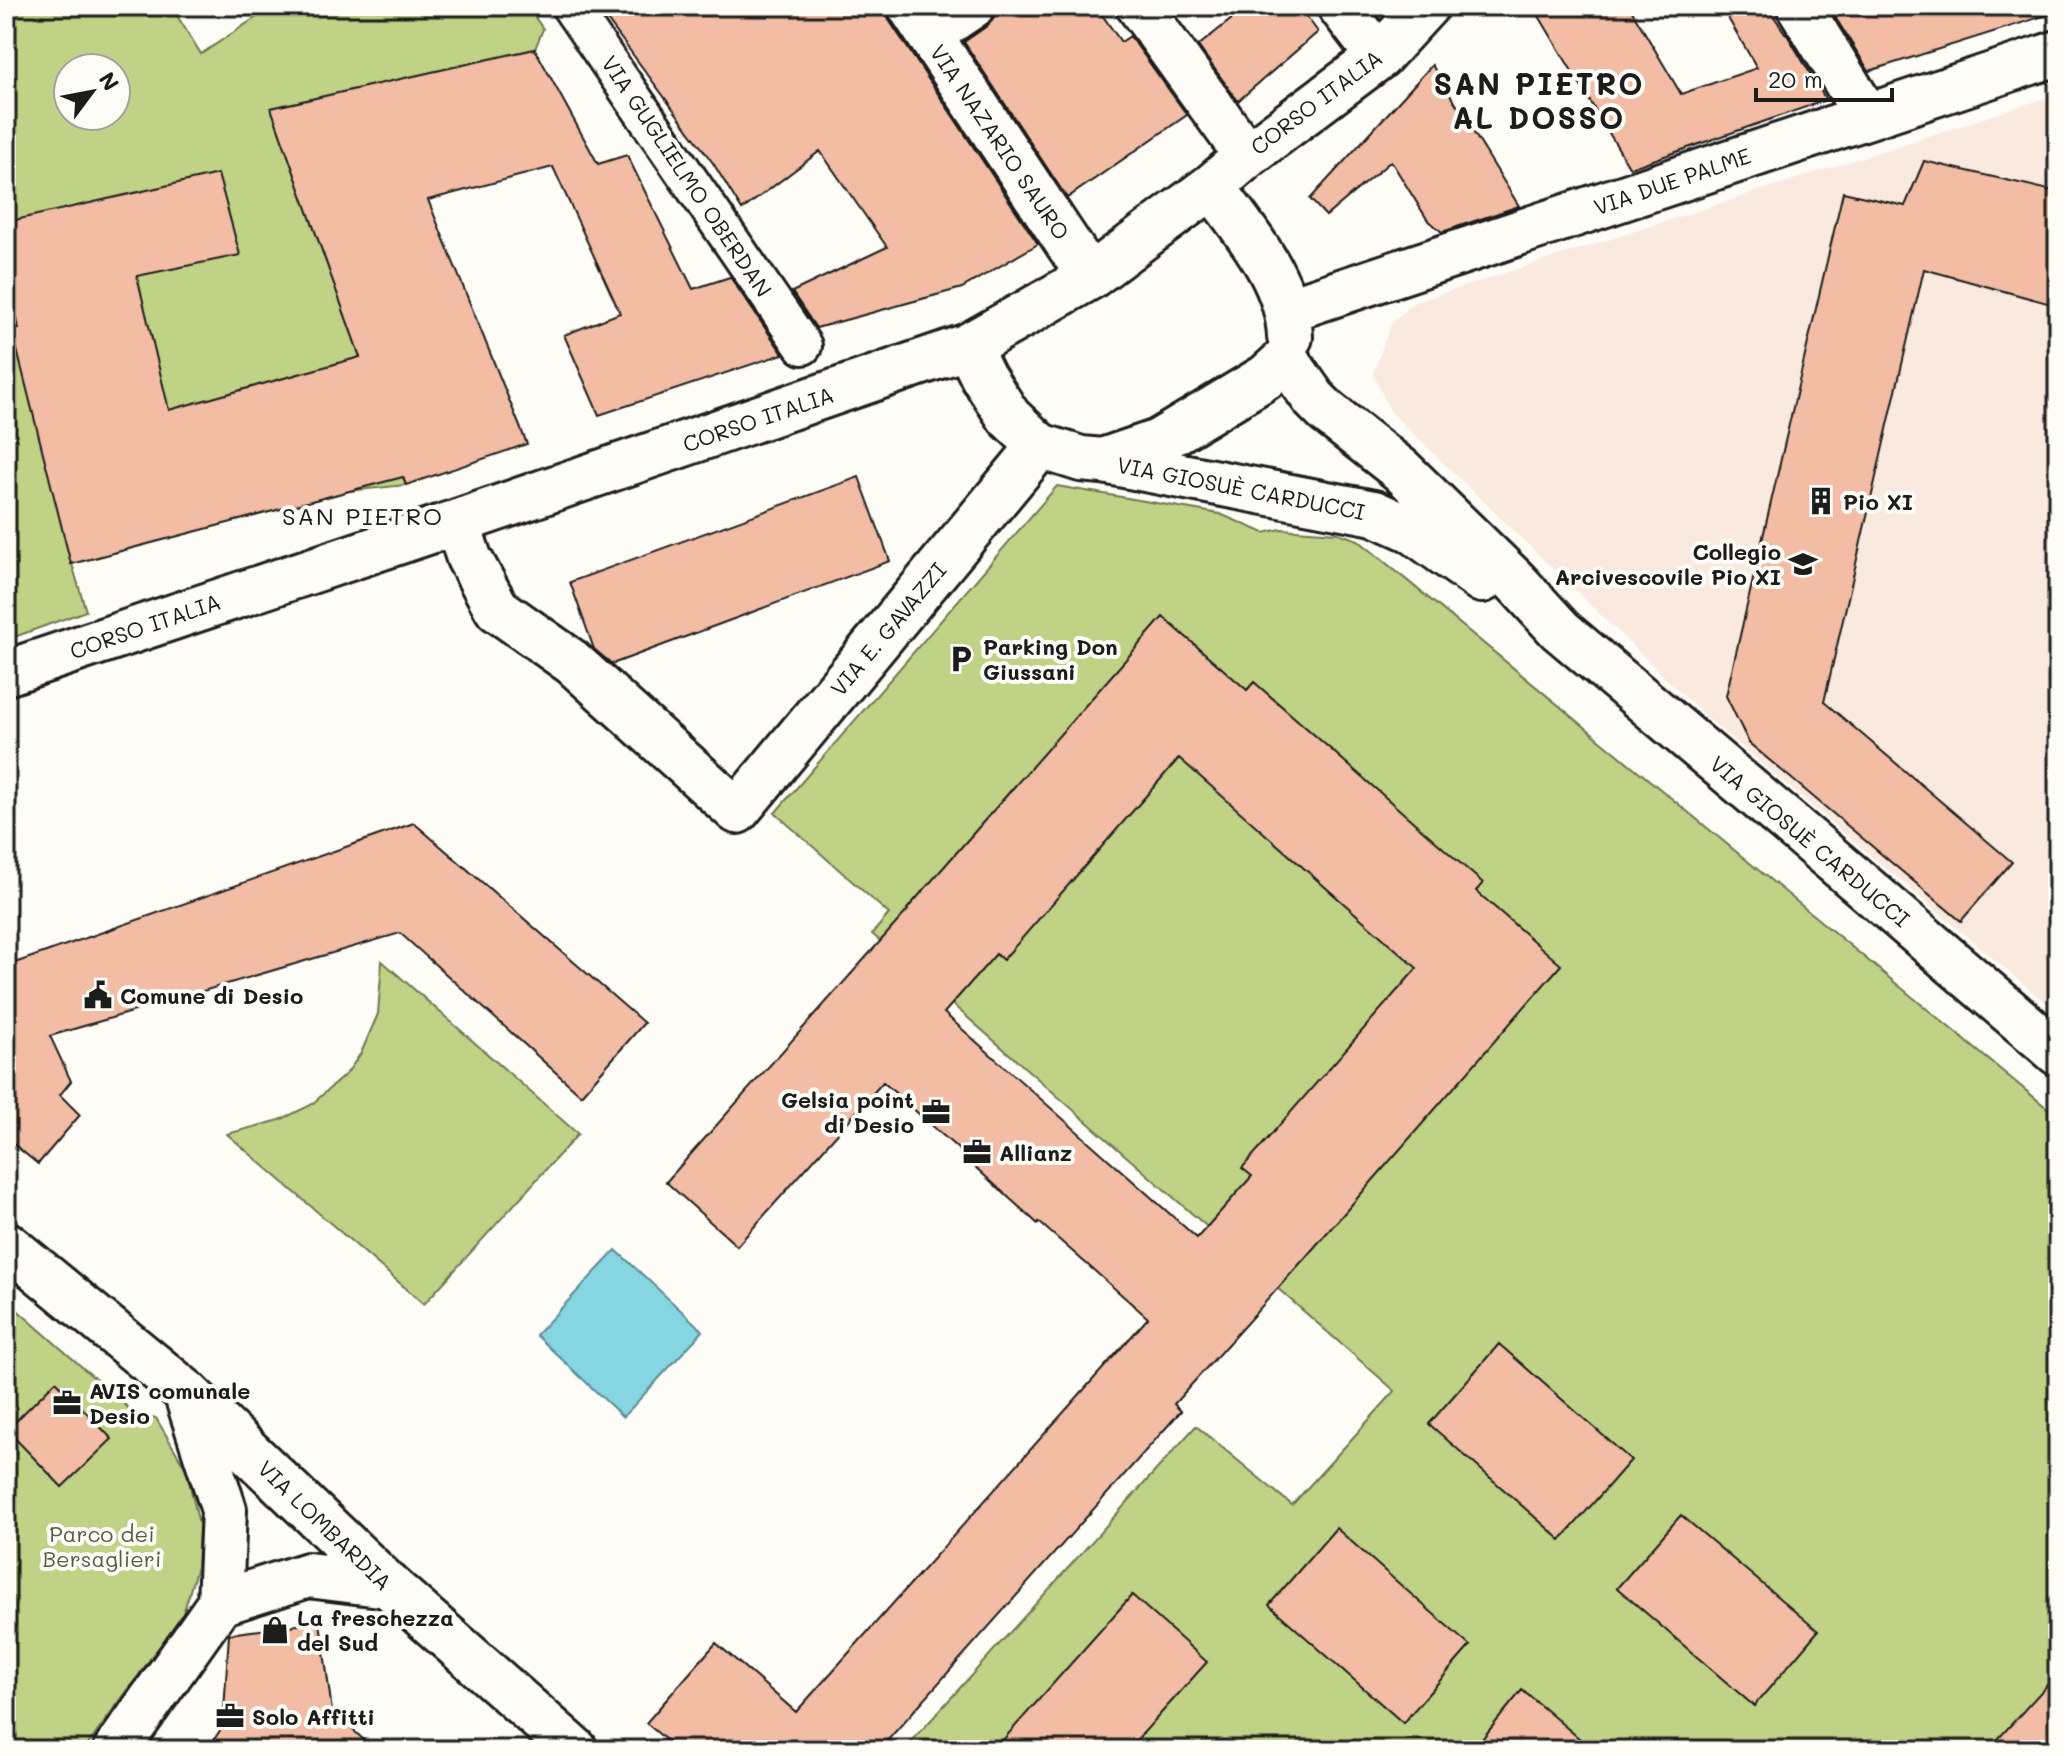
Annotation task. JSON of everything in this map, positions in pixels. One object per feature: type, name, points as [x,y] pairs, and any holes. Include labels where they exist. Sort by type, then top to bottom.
[{"type":"street","name":"VIA GUGLIELMO OBERDAN","points":[[570,6],[803,346]]},
{"type":"street","points":[[919,20],[972,6]]},
{"type":"street","points":[[1139,6],[1247,156]]},
{"type":"street","points":[[1340,6],[1379,57]]},
{"type":"street","name":"CORSO ITALIA","points":[[6,673],[968,346],[1090,277],[1379,57],[1426,6]]},
{"type":"street","points":[[1799,6],[1867,116]]},
{"type":"street","name":"VIA NAZARIO SAURO","points":[[919,20],[1090,277]]},
{"type":"street","name":"VIA DUE PALME","points":[[1287,310],[2058,53]]},
{"type":"street","points":[[1212,186],[1276,280],[1287,310],[1291,335],[1286,359]]},
{"type":"street","points":[[968,346],[983,377],[1009,417],[1040,446],[1081,459],[1103,461]]},
{"type":"street","name":"VIA GIOSUÈ CARDUCCI","points":[[1103,461],[1158,442],[1266,377],[1286,359],[1327,412],[1401,470],[1515,581],[1560,630],[2058,1053]]},
{"type":"street","name":"VIA E. GAVAZZI","points":[[457,522],[469,558],[497,609],[572,662],[737,811],[1040,446]]},
{"type":"street","name":"VIA GIOSUÈ CARDUCCI","points":[[1103,461],[1374,513],[1412,530],[1499,593],[1560,630]]},
{"type":"street","name":"VIA LOMBARDIA","points":[[6,1244],[186,1392],[388,1585],[575,1750]]},
{"type":"street","points":[[116,1750],[220,1603],[224,1510],[186,1392]]},
{"type":"street","points":[[220,1603],[308,1575],[388,1585]]},
{"type":"shaded area","name":"Collegio Arcivescovile Pio XI","points":[[2058,94],[2058,1013],[1706,717],[1390,411],[1373,373],[1391,324],[1413,303]]},
{"type":"green space","points":[[6,6],[171,6],[201,54],[273,6],[527,6],[543,29],[535,49],[271,108],[406,485],[349,491],[72,564],[86,611],[6,640]]},
{"type":"green space","points":[[1057,486],[1220,514],[1264,533],[1281,529],[1338,533],[1358,540],[2058,1117],[2058,1750],[904,1750],[1196,1426],[1292,1505],[1395,1391],[872,934],[889,914],[775,813]]},
{"type":"green space","points":[[382,961],[578,1134],[424,1304],[227,1134],[280,1120],[311,1105],[347,1073],[361,1053],[378,1014]]},
{"type":"green space","name":"Parco dei Bersaglieri","points":[[6,1300],[133,1412],[156,1418],[186,1469],[199,1524],[197,1567],[183,1614],[84,1750],[6,1750]]},
{"type":"water","points":[[616,1250],[703,1331],[623,1417],[536,1335]]},
{"type":"building","points":[[597,6],[885,6],[889,20],[1038,244],[962,288],[816,328],[792,292],[887,247],[820,151],[742,210],[713,163]]},
{"type":"building","points":[[998,6],[1096,6],[1121,42],[1130,36],[1187,115],[1067,198],[964,42],[987,26]]},
{"type":"building","points":[[1248,6],[1299,6],[1318,32],[1238,101],[1198,46]]},
{"type":"building","points":[[1533,6],[1629,6],[1681,94],[1757,68],[1721,6],[1767,6],[1826,100],[1630,168]]},
{"type":"building","points":[[1869,6],[2049,6],[2050,14],[1869,71],[1835,17]]},
{"type":"building","points":[[535,49],[598,164],[627,155],[693,289],[730,277],[783,354],[599,415],[564,335],[620,313],[553,167],[428,200],[527,444],[406,485],[403,477],[71,564],[12,330],[19,329],[6,266],[6,222],[218,174],[240,255],[137,276],[169,410],[360,357],[271,108]]},
{"type":"building","points":[[1432,65],[1519,206],[1442,232],[1427,219],[1391,161],[1326,216],[1310,199]]},
{"type":"building","name":"Pio XI","points":[[1924,161],[2058,192],[2058,306],[1924,269],[1824,702],[2012,862],[1961,921],[1749,743],[1726,696],[1843,192],[1905,206]]},
{"type":"building","points":[[859,477],[890,561],[612,664],[594,649],[570,582]]},
{"type":"building","points":[[1163,617],[1247,690],[1254,682],[1483,883],[1476,891],[1561,965],[1174,1404],[1181,1411],[879,1750],[678,1750],[646,1723],[716,1643],[796,1712],[1148,1318],[1038,1224],[883,1082],[737,1246],[666,1182]],"holes":[[[1179,758],[1417,968],[1242,1168],[1252,1176],[1197,1238],[944,1013],[996,954],[1003,960]]]},
{"type":"building","name":"Comune di Desio","points":[[414,823],[644,1023],[581,1095],[400,933],[50,1036],[71,1081],[60,1095],[80,1115],[38,1164],[6,1138],[6,966]]},
{"type":"building","points":[[1499,1344],[1631,1460],[1561,1540],[1429,1424]]},
{"type":"building","points":[[56,1381],[112,1439],[62,1487],[7,1430]]},
{"type":"building","points":[[1681,1515],[1818,1631],[1754,1706],[1617,1588]]},
{"type":"building","points":[[1336,1528],[1470,1646],[1403,1723],[1269,1605]]},
{"type":"building","points":[[1132,1595],[1207,1662],[1128,1750],[994,1750]]},
{"type":"building","points":[[320,1622],[332,1711],[375,1750],[207,1750],[223,1726],[229,1634]]},
{"type":"building","points":[[2058,1673],[2058,1734],[2043,1750],[1988,1750]]},
{"type":"building","points":[[1522,1690],[1593,1750],[1473,1750]]},
{"type":"place","name":"Pio XI","points":[[1821,501]]},
{"type":"place","name":"Collegio Arcivescovile Pio XI","points":[[1803,564]]},
{"type":"place","name":"Parking Don Giussani","points":[[961,659]]},
{"type":"place","name":"Comune di Desio","points":[[98,995]]},
{"type":"place","name":"Gelsia point di Desio","points":[[936,1112]]},
{"type":"place","name":"Allianz","points":[[977,1152]]},
{"type":"place","name":"AVIS comunale Desio","points":[[67,1403]]},
{"type":"place","name":"La freschezza del Sud","points":[[275,1630]]},
{"type":"place","name":"Solo Affitti","points":[[230,1716]]},
{"type":"district","name":"SAN PIETRO AL DOSSO","points":[[1539,100]]},
{"type":"district","name":"SAN PIETRO","points":[[363,515]]}]
